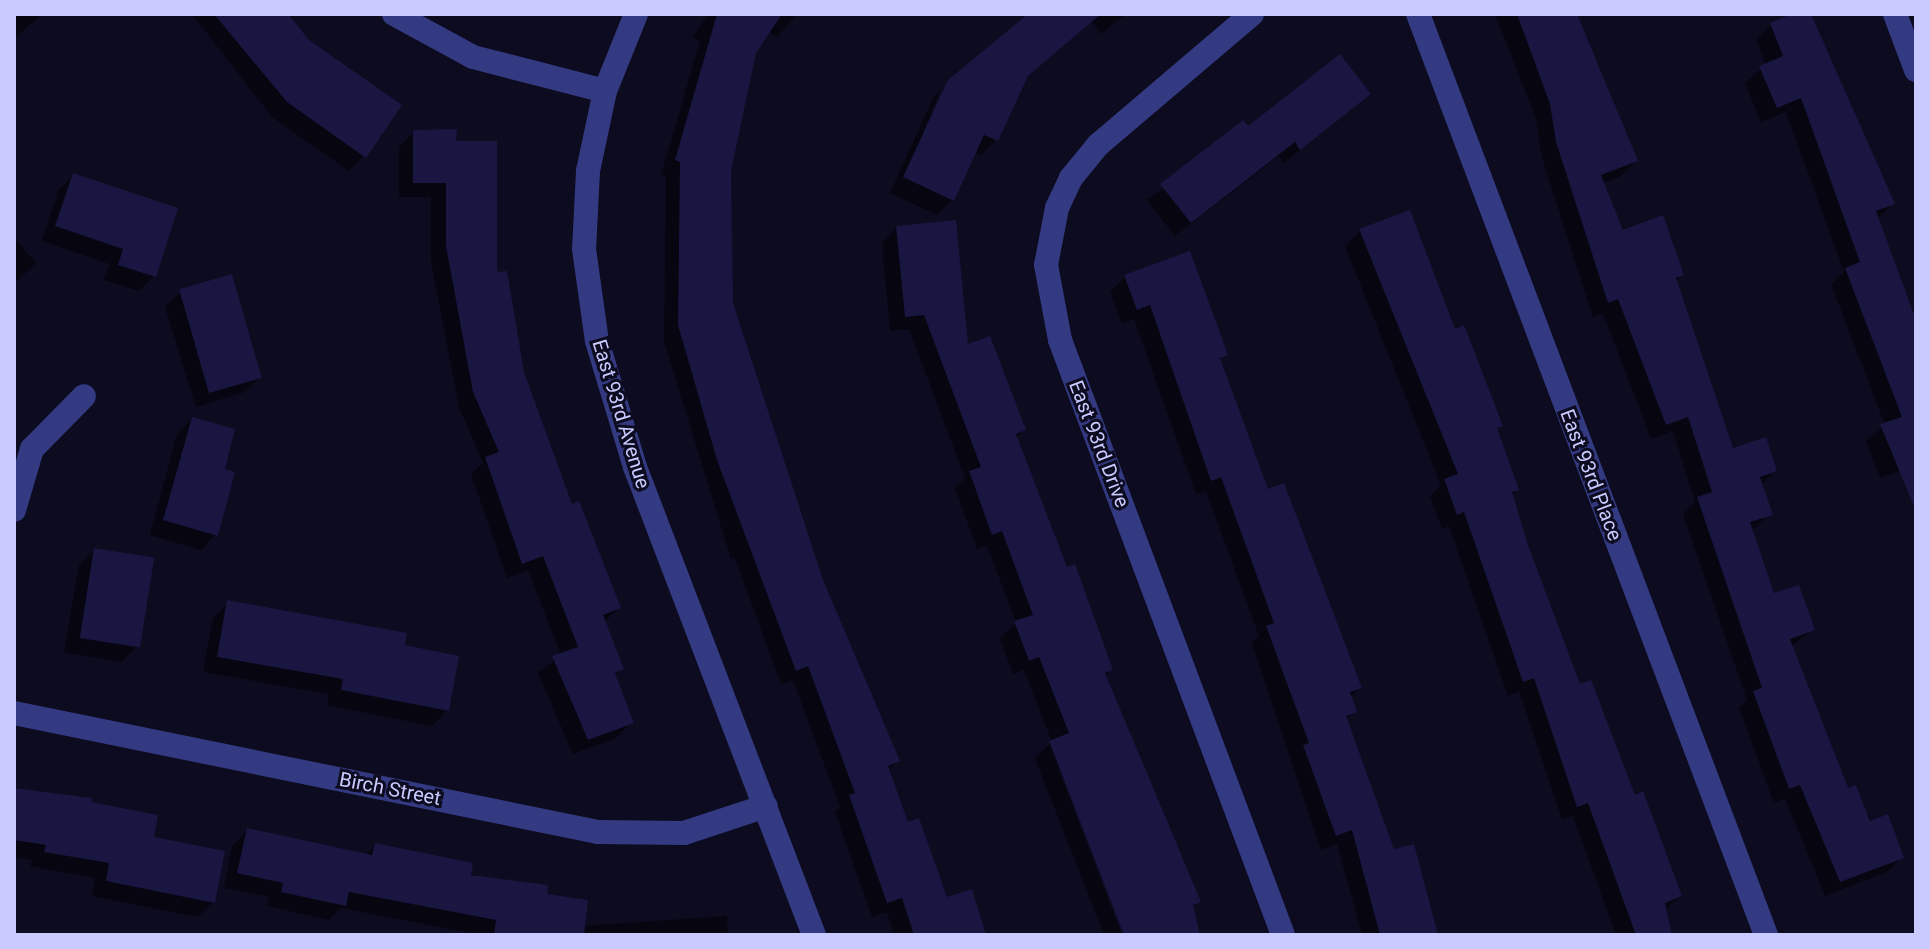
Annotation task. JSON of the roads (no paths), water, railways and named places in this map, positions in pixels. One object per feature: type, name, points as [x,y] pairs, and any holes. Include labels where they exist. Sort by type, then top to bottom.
[{"type":"street","points":[[394,14],[473,57],[605,91]]},
{"type":"street","name":"East 93rd Avenue","points":[[636,14],[605,91],[588,171],[584,249],[597,341],[635,467],[814,935]]},
{"type":"street","name":"East 93rd Drive","points":[[1252,14],[1098,145],[1080,167],[1057,208],[1046,265],[1060,340],[1283,935]]},
{"type":"street","name":"East 93rd Place","points":[[1418,14],[1766,935]]},
{"type":"street","points":[[1895,14],[1916,70]]},
{"type":"street","points":[[14,510],[32,449],[84,396]]},
{"type":"street","name":"Birch Street","points":[[14,713],[598,832],[684,833],[766,806]]}]
